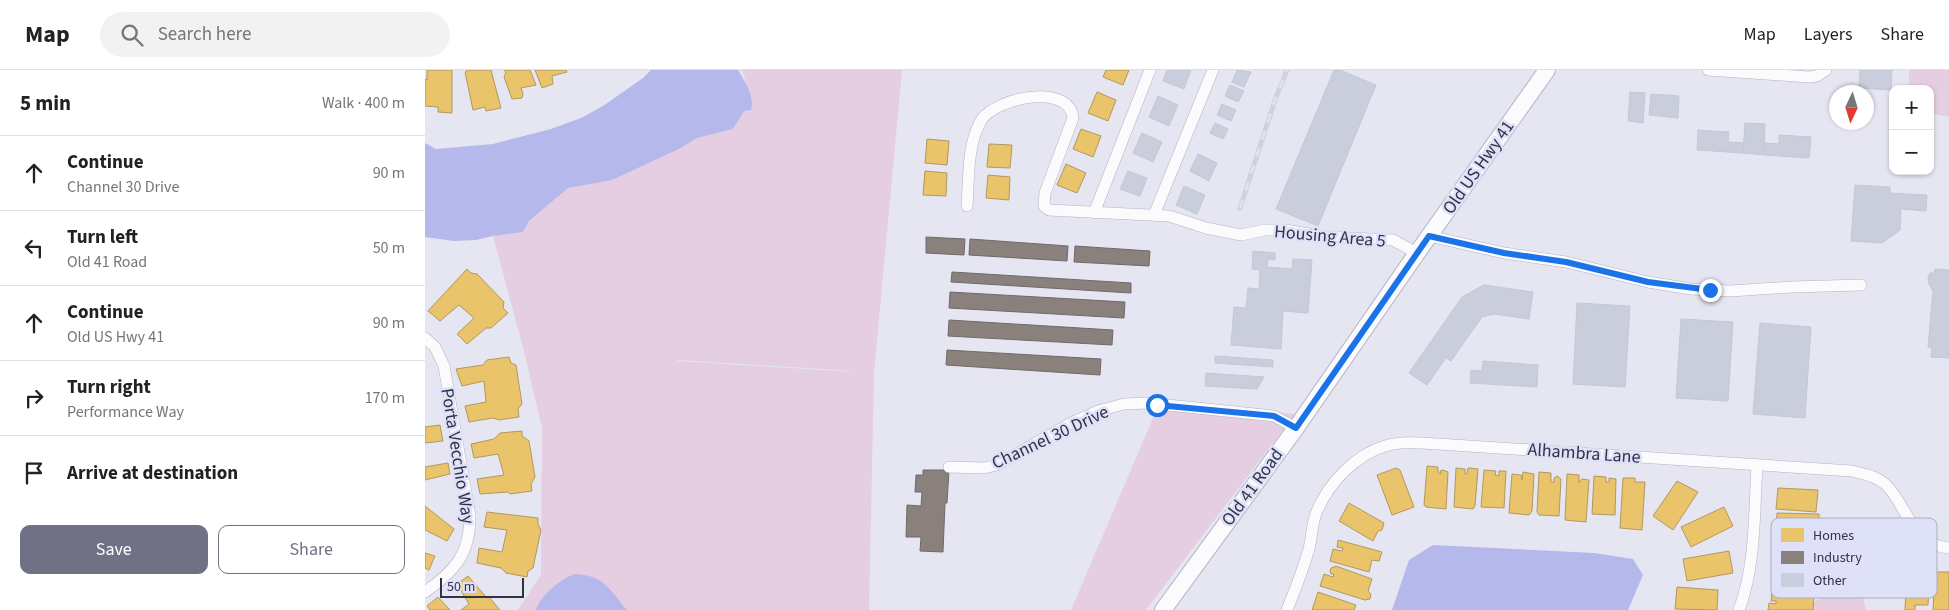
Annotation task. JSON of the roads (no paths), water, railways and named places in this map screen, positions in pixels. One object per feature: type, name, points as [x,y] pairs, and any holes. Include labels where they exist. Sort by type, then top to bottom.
[{"type":"street","points":[[1094,212],[1150,70]]},
{"type":"street","points":[[1155,215],[1213,70]]},
{"type":"street","name":"Old US Hwy 41","points":[[1341,363],[1547,70]]},
{"type":"street","points":[[1708,70],[1809,77],[1817,76],[1826,70]]},
{"type":"street","name":"Housing Area 5","points":[[967,206],[973,138],[983,118],[988,112],[1006,103],[1046,96],[1066,102],[1071,109],[1073,118],[1045,193],[1044,206],[1049,210],[1155,215],[1180,219],[1206,228],[1241,236],[1265,230],[1285,230],[1327,237],[1393,240],[1417,253]]},
{"type":"street","points":[[1429,236],[1504,253],[1566,262],[1648,282],[1691,289],[1730,291],[1792,287],[1861,286]]},
{"type":"street","name":"Porta Vecchio Way","points":[[425,338],[435,347],[444,366],[469,506],[470,522],[466,547],[460,559],[444,578],[425,592]]},
{"type":"street","name":"Old 41 Road","points":[[1163,610],[1341,363]]},
{"type":"street","name":"Channel 30 Drive","points":[[949,467],[984,468],[997,465],[1098,410],[1124,404],[1148,403],[1274,416],[1296,428]]},
{"type":"street","name":"Alhambra Lane","points":[[1287,610],[1308,550],[1317,512],[1330,488],[1358,460],[1385,446],[1410,443],[1438,444],[1867,474],[1883,482],[1894,494],[1907,518]]},
{"type":"street","points":[[1739,610],[1751,556],[1757,465]]},
{"type":"street","name":"Alhambra Lane","points":[[1937,543],[1949,548]]},
{"type":"water","points":[[651,70],[738,70],[752,100],[751,110],[744,111],[733,129],[697,138],[679,149],[612,180],[568,188],[529,221],[523,232],[476,240],[454,241],[425,237],[425,143],[436,149],[493,144],[551,129],[581,118],[603,106],[643,78]]},
{"type":"water","points":[[1433,545],[1594,553],[1633,559],[1643,575],[1628,610],[1392,610],[1409,560]]},
{"type":"water","points":[[574,574],[592,577],[605,584],[627,610],[536,610],[542,599],[552,589],[563,579]]},
{"type":"railway","points":[[1240,208],[1275,100],[1287,70]]}]
